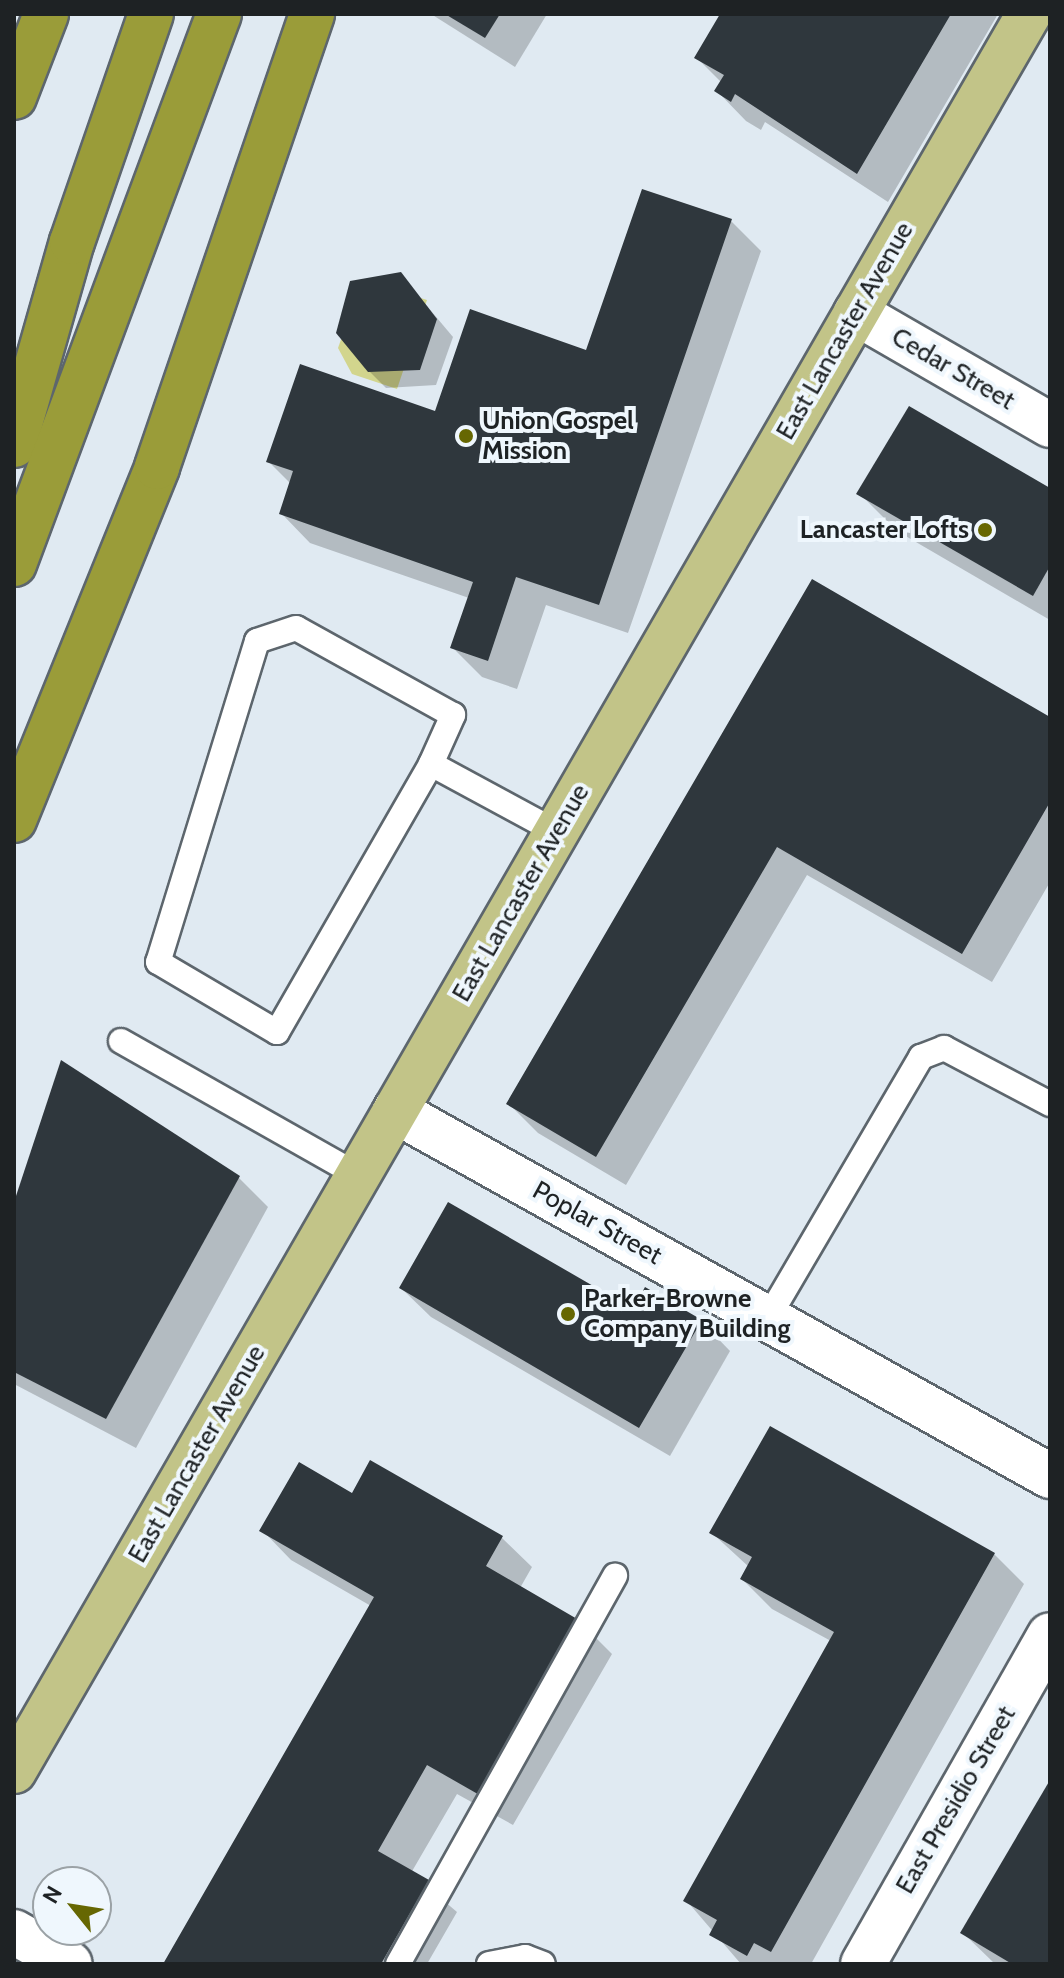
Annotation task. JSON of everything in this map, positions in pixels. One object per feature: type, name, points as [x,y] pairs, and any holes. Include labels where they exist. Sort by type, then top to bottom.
[{"type":"highway","points":[[14,97],[46,14]]},
{"type":"highway","points":[[14,445],[72,242],[151,14]]},
{"type":"highway","points":[[14,564],[219,14]]},
{"type":"highway","points":[[14,820],[157,467],[312,14]]},
{"type":"main road","name":"East Lancaster Avenue","points":[[14,1771],[1029,14]]},
{"type":"street","name":"Cedar Street","points":[[856,313],[1050,425]]},
{"type":"street","name":"Poplar Street","points":[[395,1111],[1050,1476]]},
{"type":"street","name":"East Presidio Street","points":[[863,1964],[1050,1635]]},
{"type":"street","points":[[14,1932],[70,1964]]},
{"type":"lane","points":[[296,628],[453,715],[431,764],[277,1032],[158,962],[257,641],[296,628]]},
{"type":"lane","points":[[431,764],[557,832]]},
{"type":"lane","points":[[121,1041],[358,1175]]},
{"type":"lane","points":[[768,1318],[921,1057],[944,1048],[1050,1104]]},
{"type":"lane","points":[[398,1964],[615,1575]]},
{"type":"lane","points":[[489,1964],[531,1962]]},
{"type":"green space","points":[[379,285],[427,300],[397,389],[352,374],[338,348],[355,300]]},
{"type":"building","points":[[445,14],[500,14],[485,38]]},
{"type":"building","points":[[720,14],[951,14],[857,174],[735,94],[731,102],[714,91],[724,75],[694,58]]},
{"type":"building","name":"Union Gospel Mission","points":[[642,189],[732,219],[599,605],[516,577],[488,661],[450,648],[473,582],[279,514],[293,471],[266,462],[300,364],[435,411],[470,309],[586,350]]},
{"type":"building","points":[[401,272],[437,319],[420,370],[368,372],[336,333],[350,281]]},
{"type":"building","name":"Lancaster Lofts","points":[[909,406],[1050,488],[1050,566],[1033,596],[856,494]]},
{"type":"building","points":[[812,579],[1050,717],[1050,802],[962,954],[777,847],[596,1157],[506,1104]]},
{"type":"building","points":[[61,1060],[240,1176],[106,1419],[14,1372],[14,1202]]},
{"type":"building","name":"Parker-Browne Company Building","points":[[448,1202],[633,1309],[645,1287],[702,1320],[639,1428],[399,1288]]},
{"type":"building","points":[[770,1426],[995,1553],[771,1952],[754,1943],[747,1956],[709,1935],[717,1920],[683,1901],[834,1632],[740,1579],[752,1557],[709,1533]]},
{"type":"building","points":[[370,1460],[503,1536],[486,1566],[584,1623],[483,1797],[427,1765],[378,1851],[429,1880],[381,1964],[163,1964],[374,1597],[259,1531],[299,1462],[352,1493]]},
{"type":"building","points":[[1050,1780],[1050,1964],[1012,1964],[960,1933]]},
{"type":"place","name":"Union Gospel Mission","points":[[466,436]]},
{"type":"place","name":"Lancaster Lofts","points":[[985,530]]},
{"type":"place","name":"Parker-Browne Company Building","points":[[568,1314]]}]
